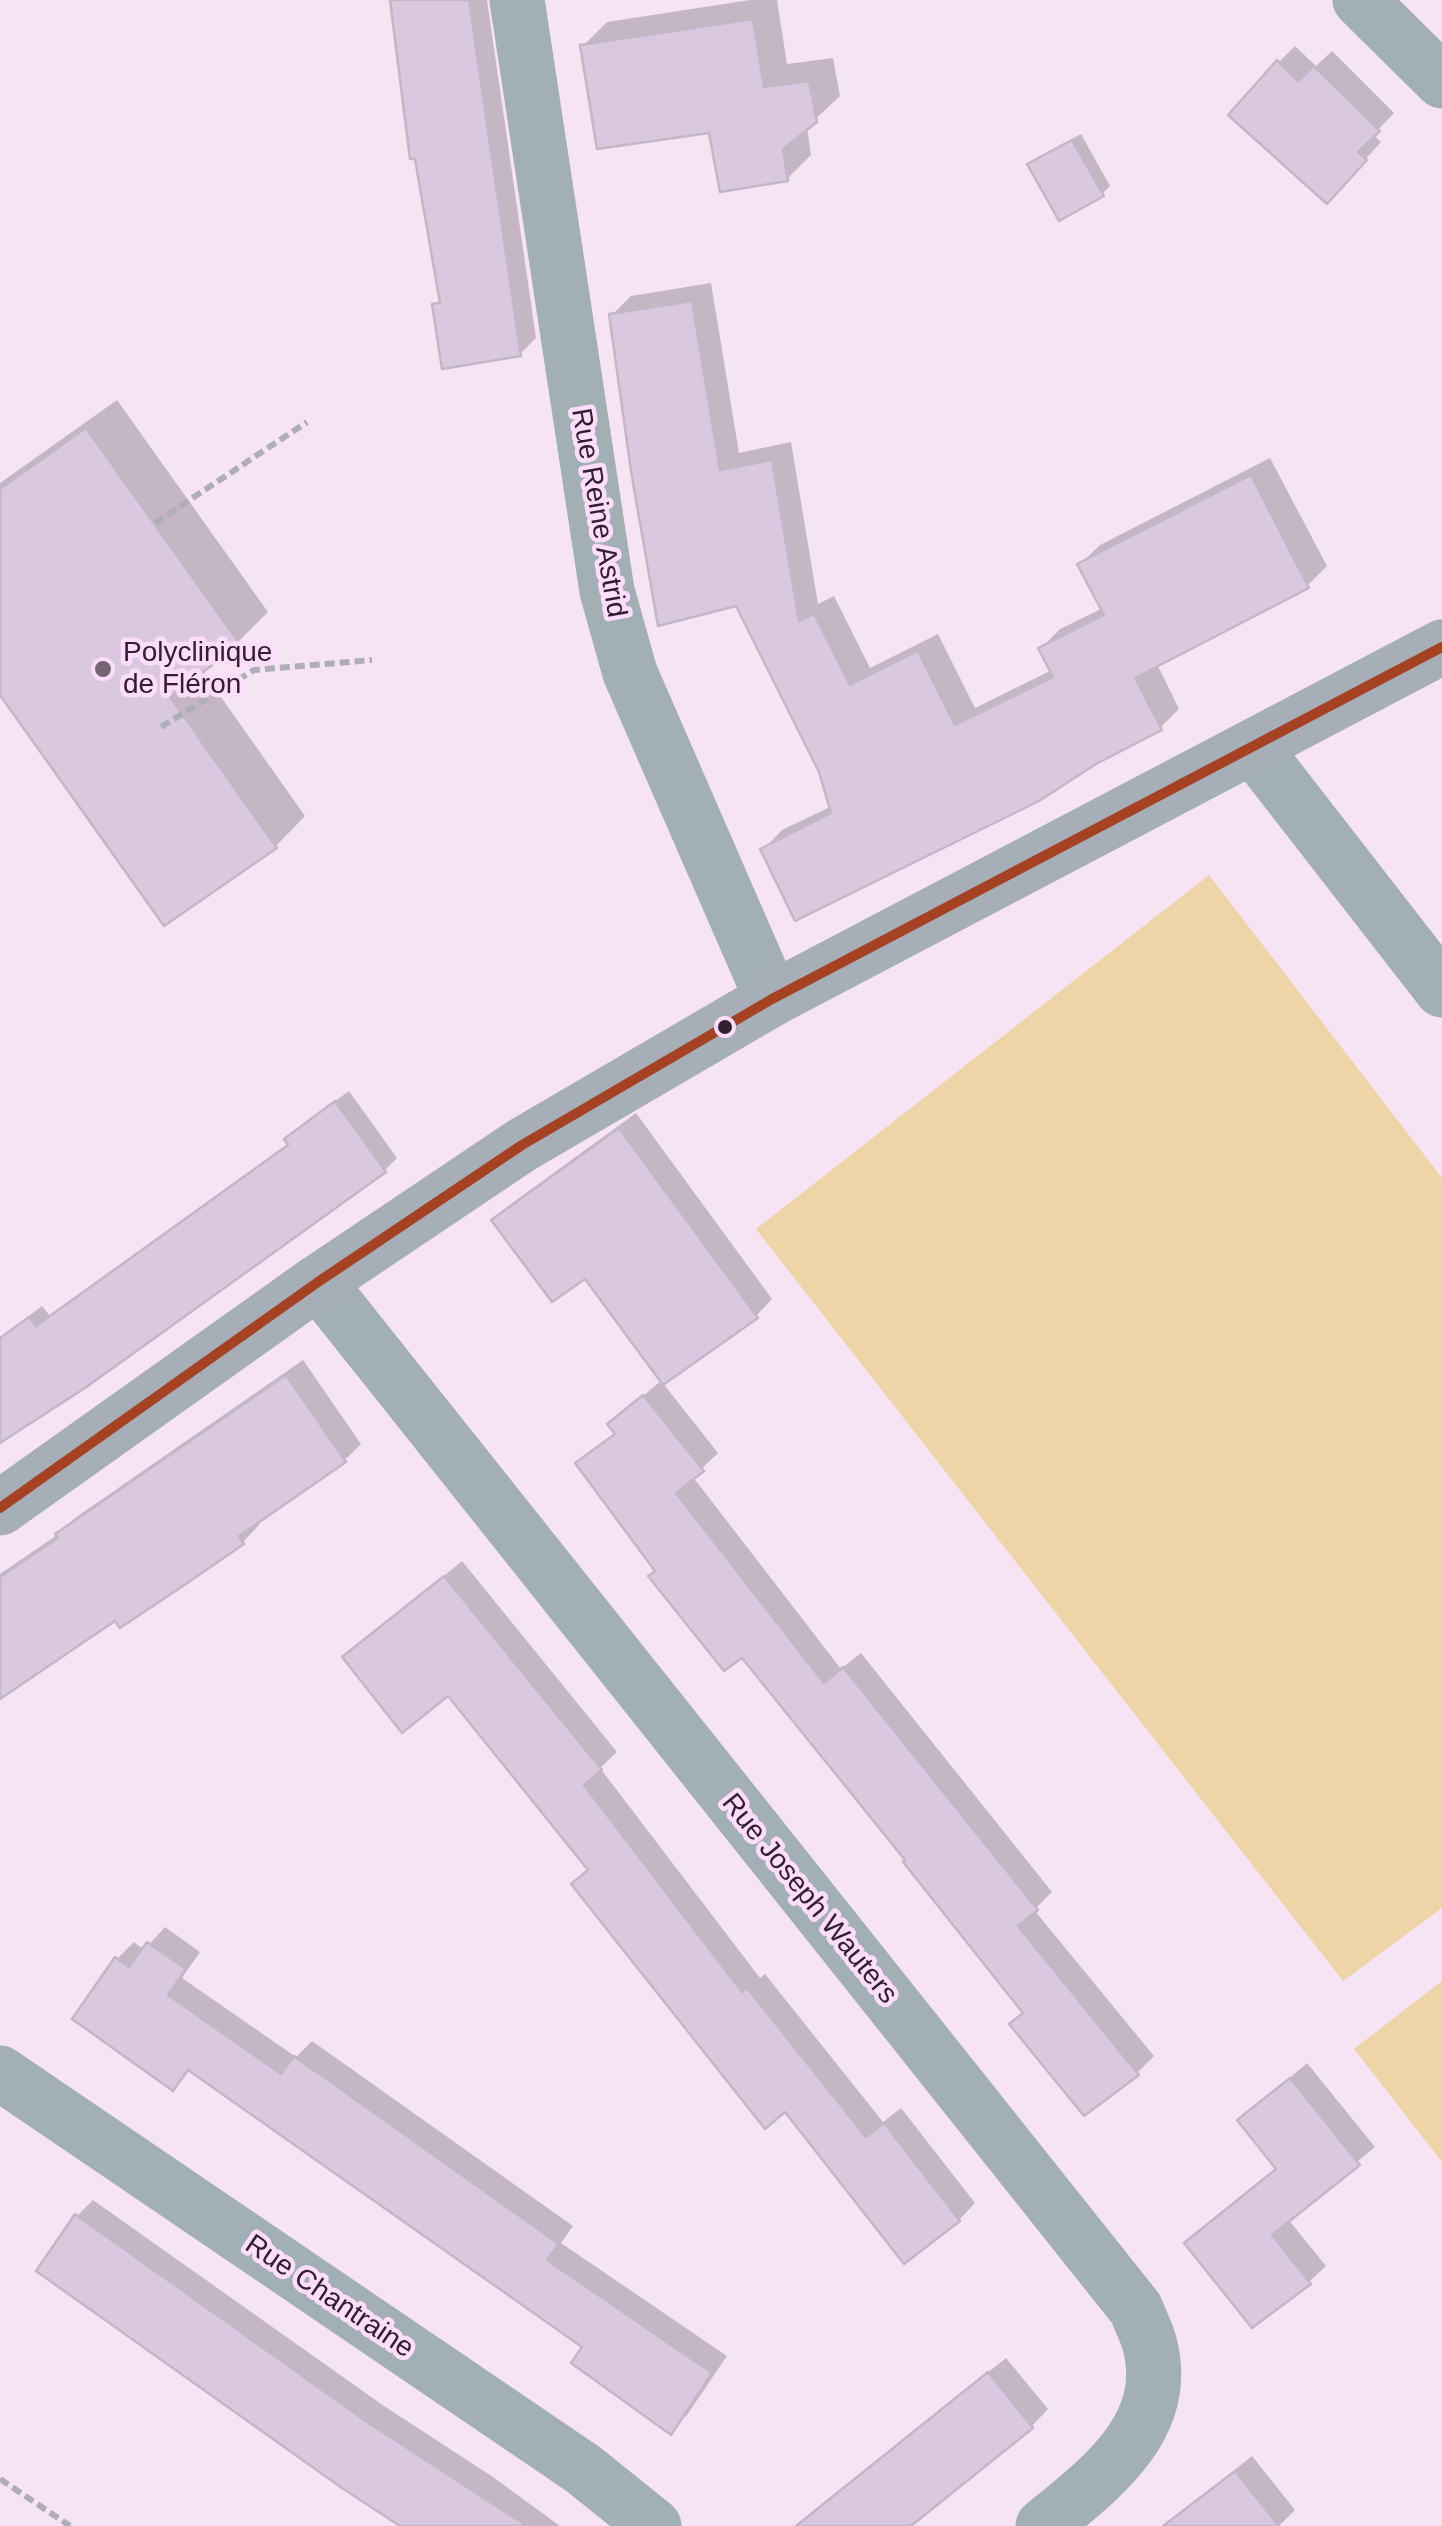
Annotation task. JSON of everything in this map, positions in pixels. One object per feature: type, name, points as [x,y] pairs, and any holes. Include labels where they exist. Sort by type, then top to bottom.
[{"type":"main road","points":[[0,1508],[318,1282],[522,1145],[772,999],[1442,647]]},
{"type":"street","name":"Rue Reine Astrid","points":[[517,0],[607,591],[630,673],[772,999]]},
{"type":"street","points":[[1360,0],[1442,81]]},
{"type":"street","points":[[1253,746],[1442,990]]},
{"type":"street","name":"Rue Joseph Wauters","points":[[318,1282],[1136,2309],[1150,2344],[1155,2381],[1144,2418],[1130,2446],[1108,2473],[1043,2526]]},
{"type":"street","name":"Rue Chantraine","points":[[2,2081],[583,2469],[654,2526]]},
{"type":"path","points":[[155,523],[306,422]]},
{"type":"path","points":[[161,728],[254,670],[372,660]]},
{"type":"path","points":[[0,2479],[70,2526]]},
{"type":"shaded area","points":[[1209,875],[1442,1178],[1442,1908],[1343,1981],[756,1229]]},
{"type":"shaded area","points":[[1442,1981],[1442,2162],[1354,2049]]},
{"type":"building","points":[[390,0],[469,0],[521,356],[442,369],[432,304],[440,303],[415,159],[410,159]]},
{"type":"building","points":[[753,19],[764,87],[809,81],[817,122],[783,149],[788,181],[720,192],[709,133],[597,149],[580,45]]},
{"type":"building","points":[[1277,60],[1298,81],[1314,66],[1380,131],[1358,152],[1367,160],[1327,204],[1228,115]]},
{"type":"building","points":[[1072,140],[1104,196],[1059,221],[1027,164]]},
{"type":"building","points":[[692,301],[720,470],[772,460],[799,621],[814,614],[850,685],[918,651],[955,725],[1053,677],[1038,648],[1104,615],[1077,564],[1251,475],[1309,588],[1135,678],[1162,730],[1096,764],[1039,801],[795,921],[760,849],[831,813],[819,772],[736,606],[658,626],[631,471],[609,314]]},
{"type":"building","name":"Polyclinique de Fléron","points":[[86,428],[240,644],[170,697],[277,848],[164,926],[0,695],[0,489]]},
{"type":"building","points":[[335,1101],[386,1172],[85,1388],[0,1443],[0,1338],[29,1317],[36,1326],[288,1145],[284,1139]]},
{"type":"building","points":[[619,1128],[758,1318],[663,1385],[585,1279],[552,1302],[491,1220]]},
{"type":"building","points":[[286,1375],[346,1462],[239,1536],[244,1544],[177,1590],[120,1628],[115,1621],[0,1699],[0,1577],[58,1538],[55,1534]]},
{"type":"building","points":[[643,1395],[704,1471],[676,1493],[824,1683],[843,1667],[1038,1910],[1018,1926],[1139,2075],[1084,2116],[1009,2024],[1023,2013],[905,1860],[742,1658],[724,1671],[648,1576],[655,1571],[575,1463],[615,1434],[607,1424]]},
{"type":"building","points":[[444,1576],[602,1770],[584,1785],[742,1992],[747,1988],[866,2137],[884,2123],[960,2221],[904,2264],[785,2112],[765,2129],[571,1884],[588,1870],[448,1696],[402,1733],[342,1657]]},
{"type":"building","points":[[147,1942],[186,1969],[168,1995],[281,2074],[294,2056],[559,2244],[547,2260],[712,2373],[671,2435],[571,2363],[582,2347],[188,2070],[173,2091],[72,2019],[115,1957],[129,1967]]},
{"type":"building","points":[[1290,2078],[1360,2165],[1272,2235],[1311,2284],[1252,2328],[1184,2243],[1276,2169],[1237,2120]]},
{"type":"building","points":[[75,2214],[367,2422],[527,2526],[400,2526],[342,2488],[36,2271]]},
{"type":"building","points":[[988,2372],[1033,2428],[911,2526],[796,2526]]},
{"type":"building","points":[[1235,2471],[1279,2526],[1163,2526]]},
{"type":"transit line","points":[[0,1508],[318,1282],[522,1145],[772,999],[1442,647]]},
{"type":"place","name":"Polyclinique de Fléron","points":[[103,669]]}]
